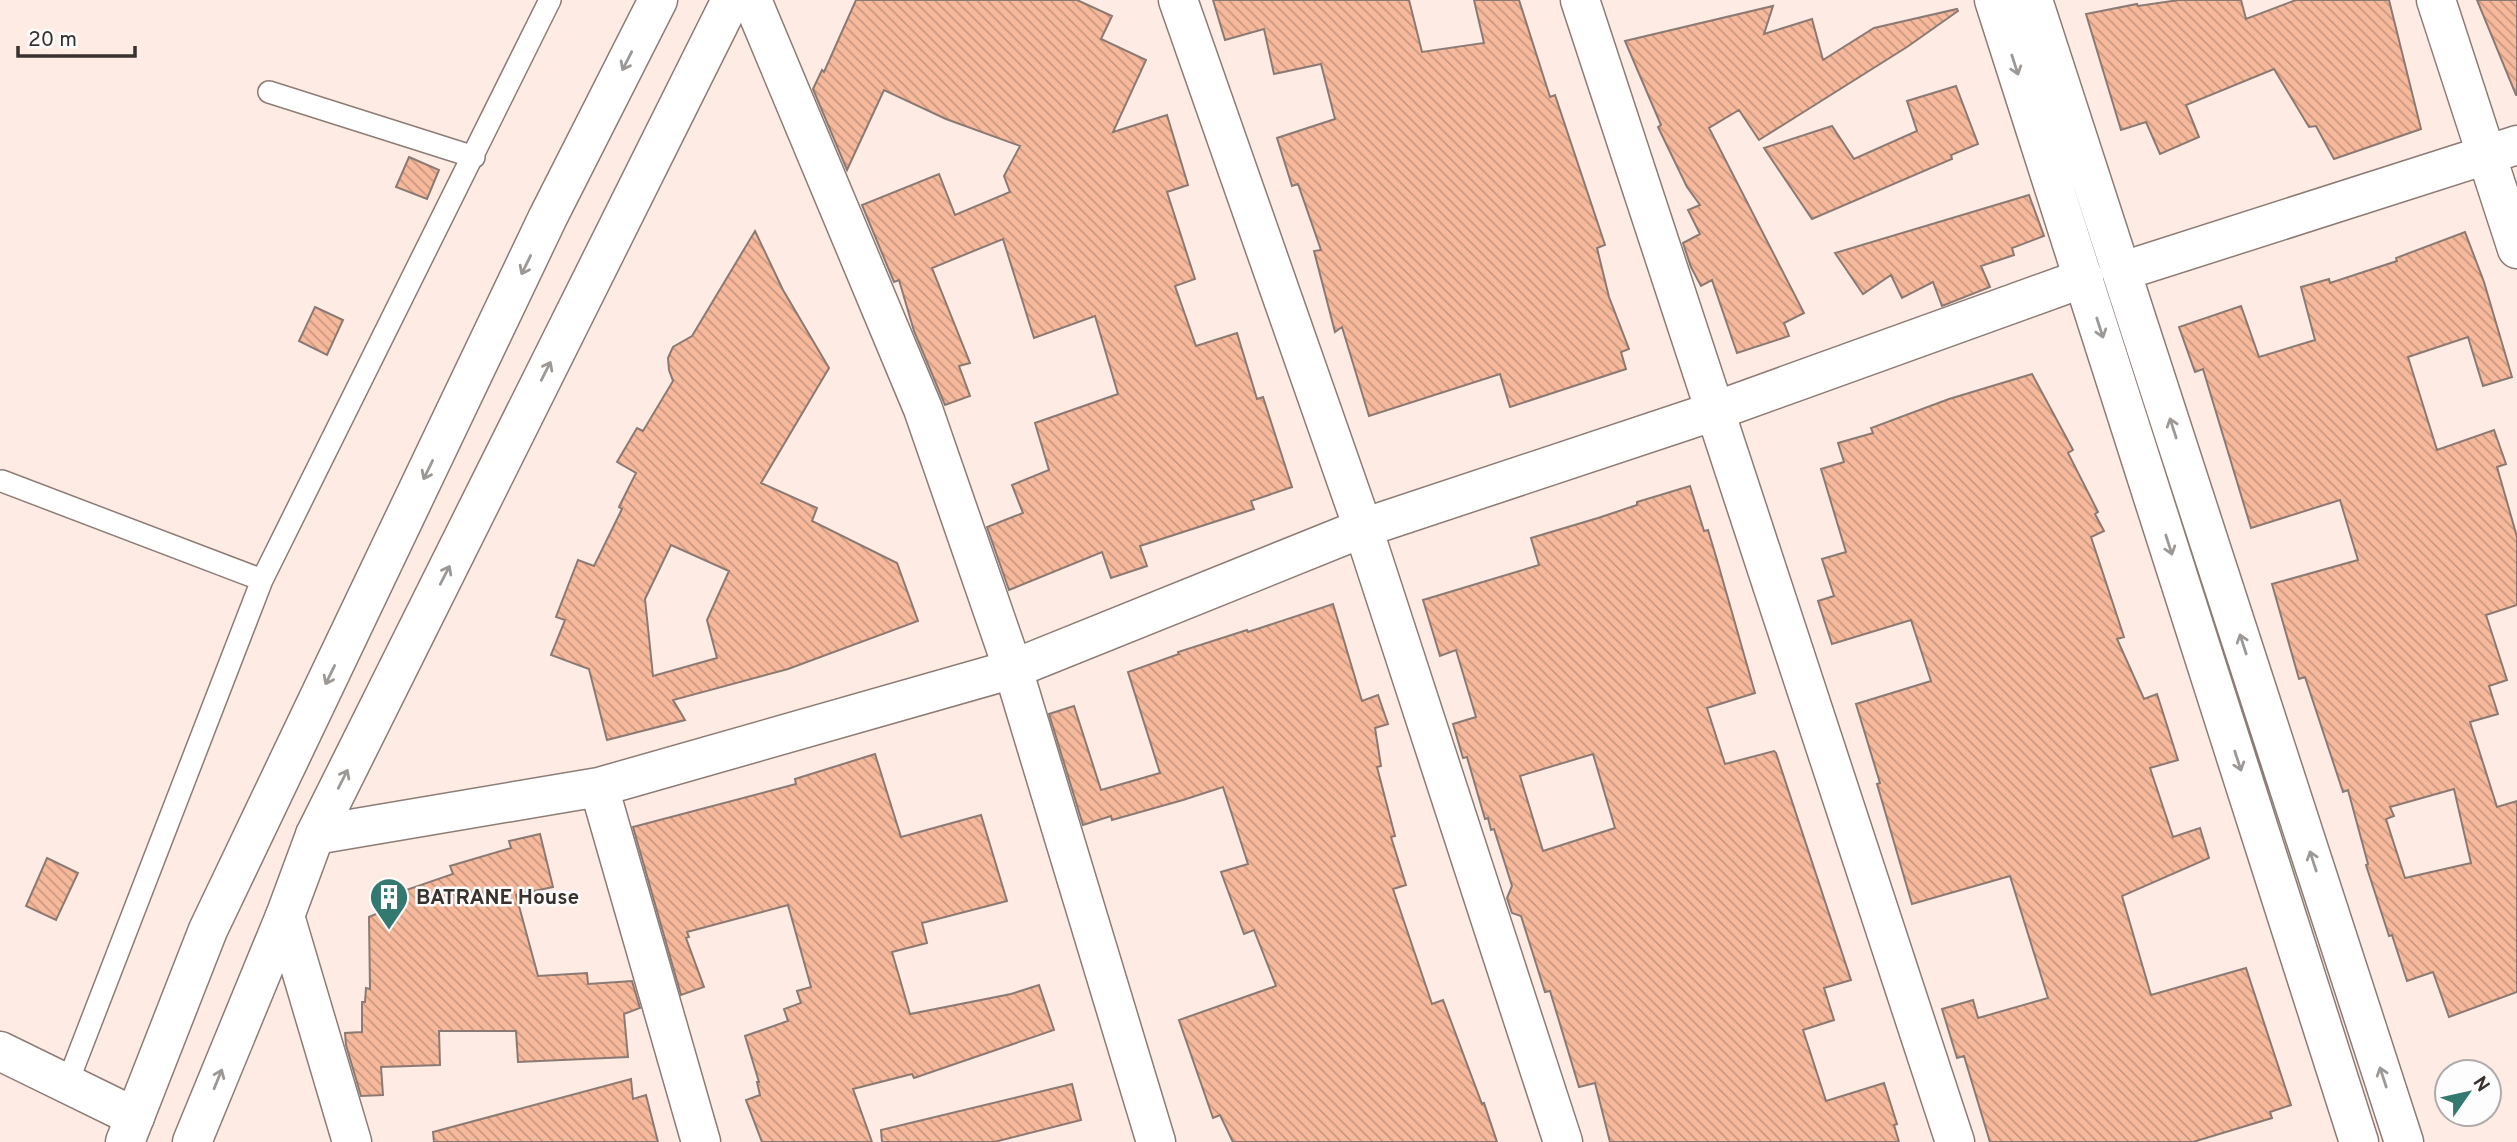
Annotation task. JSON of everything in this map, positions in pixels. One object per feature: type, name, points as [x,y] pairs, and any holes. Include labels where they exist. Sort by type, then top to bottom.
[{"type":"main road","points":[[0,1051],[67,1084],[130,1129],[208,930],[548,217],[658,0]]},
{"type":"main road","points":[[192,1142],[285,916],[315,835],[731,0]]},
{"type":"main road","points":[[752,0],[923,409],[1013,669],[1156,1142]]},
{"type":"main road","points":[[1178,0],[1363,527],[1563,1142]]},
{"type":"main road","points":[[1580,0],[1955,1142]]},
{"type":"main road","points":[[1994,0],[2360,1142]]},
{"type":"main road","points":[[2033,0],[2404,1142]]},
{"type":"main road","points":[[2436,0],[2502,150],[2517,249]]},
{"type":"main road","points":[[2123,271],[2502,150]]},
{"type":"main road","points":[[315,835],[599,787],[1013,669],[1363,527],[1715,411],[2084,278]]},
{"type":"main road","points":[[599,787],[701,1142]]},
{"type":"main road","points":[[285,916],[352,1142]]},
{"type":"lane","points":[[67,1084],[262,580],[550,0]]},
{"type":"lane","points":[[270,92],[474,157]]},
{"type":"lane","points":[[2,481],[262,580]]},
{"type":"building","points":[[856,0],[1077,0],[1112,16],[1101,39],[1146,60],[1113,132],[1167,115],[1188,185],[1167,192],[1195,279],[1175,286],[1196,346],[1237,333],[1257,399],[1263,397],[1292,487],[1251,501],[1254,509],[1140,546],[1147,566],[1111,578],[1102,552],[1009,590],[987,527],[1023,513],[1012,485],[1049,470],[1035,423],[1118,394],[1095,316],[1034,338],[1003,239],[932,268],[970,363],[959,366],[970,396],[945,405],[914,331],[899,280],[894,282],[862,205],[939,174],[955,215],[1010,192],[1004,176],[1020,146],[946,119],[884,90],[847,170],[813,89],[822,70],[824,72]]},
{"type":"building","points":[[1213,0],[1409,0],[1422,52],[1484,43],[1474,0],[1519,0],[1550,97],[1555,95],[1605,245],[1597,248],[1609,297],[1629,349],[1621,352],[1626,369],[1510,407],[1500,374],[1369,416],[1342,327],[1335,332],[1314,251],[1321,250],[1298,184],[1292,186],[1277,138],[1335,119],[1321,64],[1274,74],[1264,29],[1225,40]]},
{"type":"building","points":[[2179,0],[2241,0],[2246,19],[2296,0],[2389,0],[2421,129],[2334,159],[2316,126],[2309,127],[2274,69],[2186,105],[2199,137],[2160,154],[2146,122],[2121,130],[2086,14],[2137,4]]},
{"type":"building","points":[[2477,0],[2517,0],[2517,95],[2516,95]]},
{"type":"building","points":[[1773,6],[1764,34],[1812,19],[1823,60],[1874,28],[1957,9],[1958,11],[1907,47],[1759,140],[1739,110],[1709,128],[1804,313],[1784,323],[1789,336],[1737,353],[1712,280],[1701,286],[1683,243],[1700,234],[1688,210],[1700,205],[1687,187],[1658,127],[1661,125],[1625,41]]},
{"type":"building","points":[[1956,86],[1978,144],[1951,155],[1952,159],[1812,219],[1764,148],[1832,126],[1854,159],[1917,131],[1907,101]]},
{"type":"building","points":[[409,157],[439,170],[427,199],[396,187]]},
{"type":"building","points":[[2029,195],[2044,236],[2012,248],[2014,255],[1981,266],[1990,287],[1942,306],[1933,282],[1902,298],[1891,275],[1863,294],[1835,253]]},
{"type":"building","points":[[755,231],[783,290],[829,368],[761,483],[817,508],[812,521],[897,563],[918,621],[788,669],[673,700],[685,720],[607,740],[589,669],[551,655],[565,620],[556,617],[578,560],[594,566],[622,509],[619,507],[636,473],[617,462],[637,428],[643,431],[673,381],[668,358],[673,347],[692,336]],"holes":[[[671,545],[729,571],[707,620],[717,658],[653,676],[645,599]]]},
{"type":"building","points":[[2465,232],[2484,282],[2512,377],[2483,386],[2468,337],[2408,357],[2437,450],[2494,430],[2506,464],[2497,467],[2517,537],[2517,605],[2486,615],[2507,680],[2489,686],[2498,714],[2470,722],[2497,807],[2517,801],[2517,992],[2449,1017],[2433,972],[2407,981],[2366,865],[2368,864],[2348,790],[2343,792],[2305,677],[2299,679],[2272,584],[2358,560],[2340,500],[2251,528],[2203,369],[2195,372],[2179,327],[2241,306],[2259,357],[2315,340],[2301,287],[2329,279],[2330,283],[2397,261],[2396,258]],"holes":[[[2454,789],[2471,863],[2405,878],[2386,819],[2394,816],[2390,807]]]},
{"type":"building","points":[[315,307],[343,320],[327,355],[299,341]]},
{"type":"building","points":[[2032,374],[2073,450],[2068,453],[2098,512],[2095,514],[2104,531],[2091,537],[2124,637],[2117,639],[2144,699],[2157,694],[2178,760],[2150,768],[2173,837],[2200,828],[2209,858],[2122,896],[2151,995],[2246,968],[2291,1105],[2270,1112],[2272,1118],[2193,1142],[1990,1142],[1964,1056],[1957,1058],[1942,1009],[1973,1000],[1978,1018],[2048,998],[2010,876],[1912,904],[1856,704],[1931,681],[1911,620],[1832,644],[1818,601],[1834,596],[1822,559],[1846,552],[1821,469],[1844,462],[1838,443],[1873,433],[1871,428],[1949,399]]},
{"type":"building","points":[[1690,486],[1704,531],[1708,530],[1755,693],[1707,708],[1725,764],[1774,751],[1776,753],[1851,980],[1824,988],[1834,1020],[1803,1030],[1826,1101],[1884,1083],[1897,1124],[1894,1125],[1899,1142],[1610,1142],[1595,1083],[1579,1087],[1550,991],[1545,992],[1521,916],[1512,913],[1507,898],[1512,886],[1494,829],[1491,830],[1488,818],[1485,819],[1467,757],[1463,758],[1453,724],[1476,717],[1456,650],[1440,656],[1423,600],[1539,565],[1531,538],[1637,505],[1637,502]],"holes":[[[1593,754],[1615,828],[1543,851],[1520,776]]]},
{"type":"building","points":[[1333,604],[1362,701],[1378,695],[1388,724],[1375,728],[1381,766],[1377,767],[1395,836],[1391,837],[1406,885],[1393,889],[1432,1004],[1443,1000],[1497,1142],[1233,1142],[1220,1115],[1213,1118],[1179,1020],[1276,986],[1254,930],[1244,934],[1221,872],[1248,864],[1223,787],[1112,820],[1111,816],[1083,825],[1049,714],[1074,706],[1101,790],[1160,773],[1128,672],[1179,654],[1178,652]]},
{"type":"building","points":[[875,754],[901,837],[981,815],[1007,901],[922,923],[927,943],[892,952],[910,1014],[1011,994],[1039,985],[1054,1030],[914,1078],[912,1074],[853,1089],[872,1142],[762,1142],[746,1100],[760,1095],[759,1082],[745,1036],[788,1021],[784,1009],[801,1003],[797,991],[811,987],[788,905],[687,932],[689,937],[686,938],[704,987],[681,995],[633,827],[796,784],[795,779]]},
{"type":"building","points":[[540,834],[553,887],[516,895],[538,976],[587,973],[588,984],[632,981],[640,1008],[624,1014],[628,1057],[518,1062],[516,1031],[439,1031],[440,1065],[381,1067],[383,1095],[361,1096],[345,1033],[362,1032],[362,1002],[365,1002],[366,988],[370,989],[369,917],[381,912],[377,900],[453,874],[450,866],[511,848],[509,841]]},
{"type":"building","points":[[47,858],[78,873],[56,920],[26,906]]},
{"type":"building","points":[[631,1079],[633,1099],[646,1095],[658,1142],[434,1142],[433,1132]]},
{"type":"building","points":[[1072,1084],[1081,1120],[994,1142],[882,1142],[881,1130]]},
{"type":"place","name":"BATRANE House","points":[[389,931]]}]
